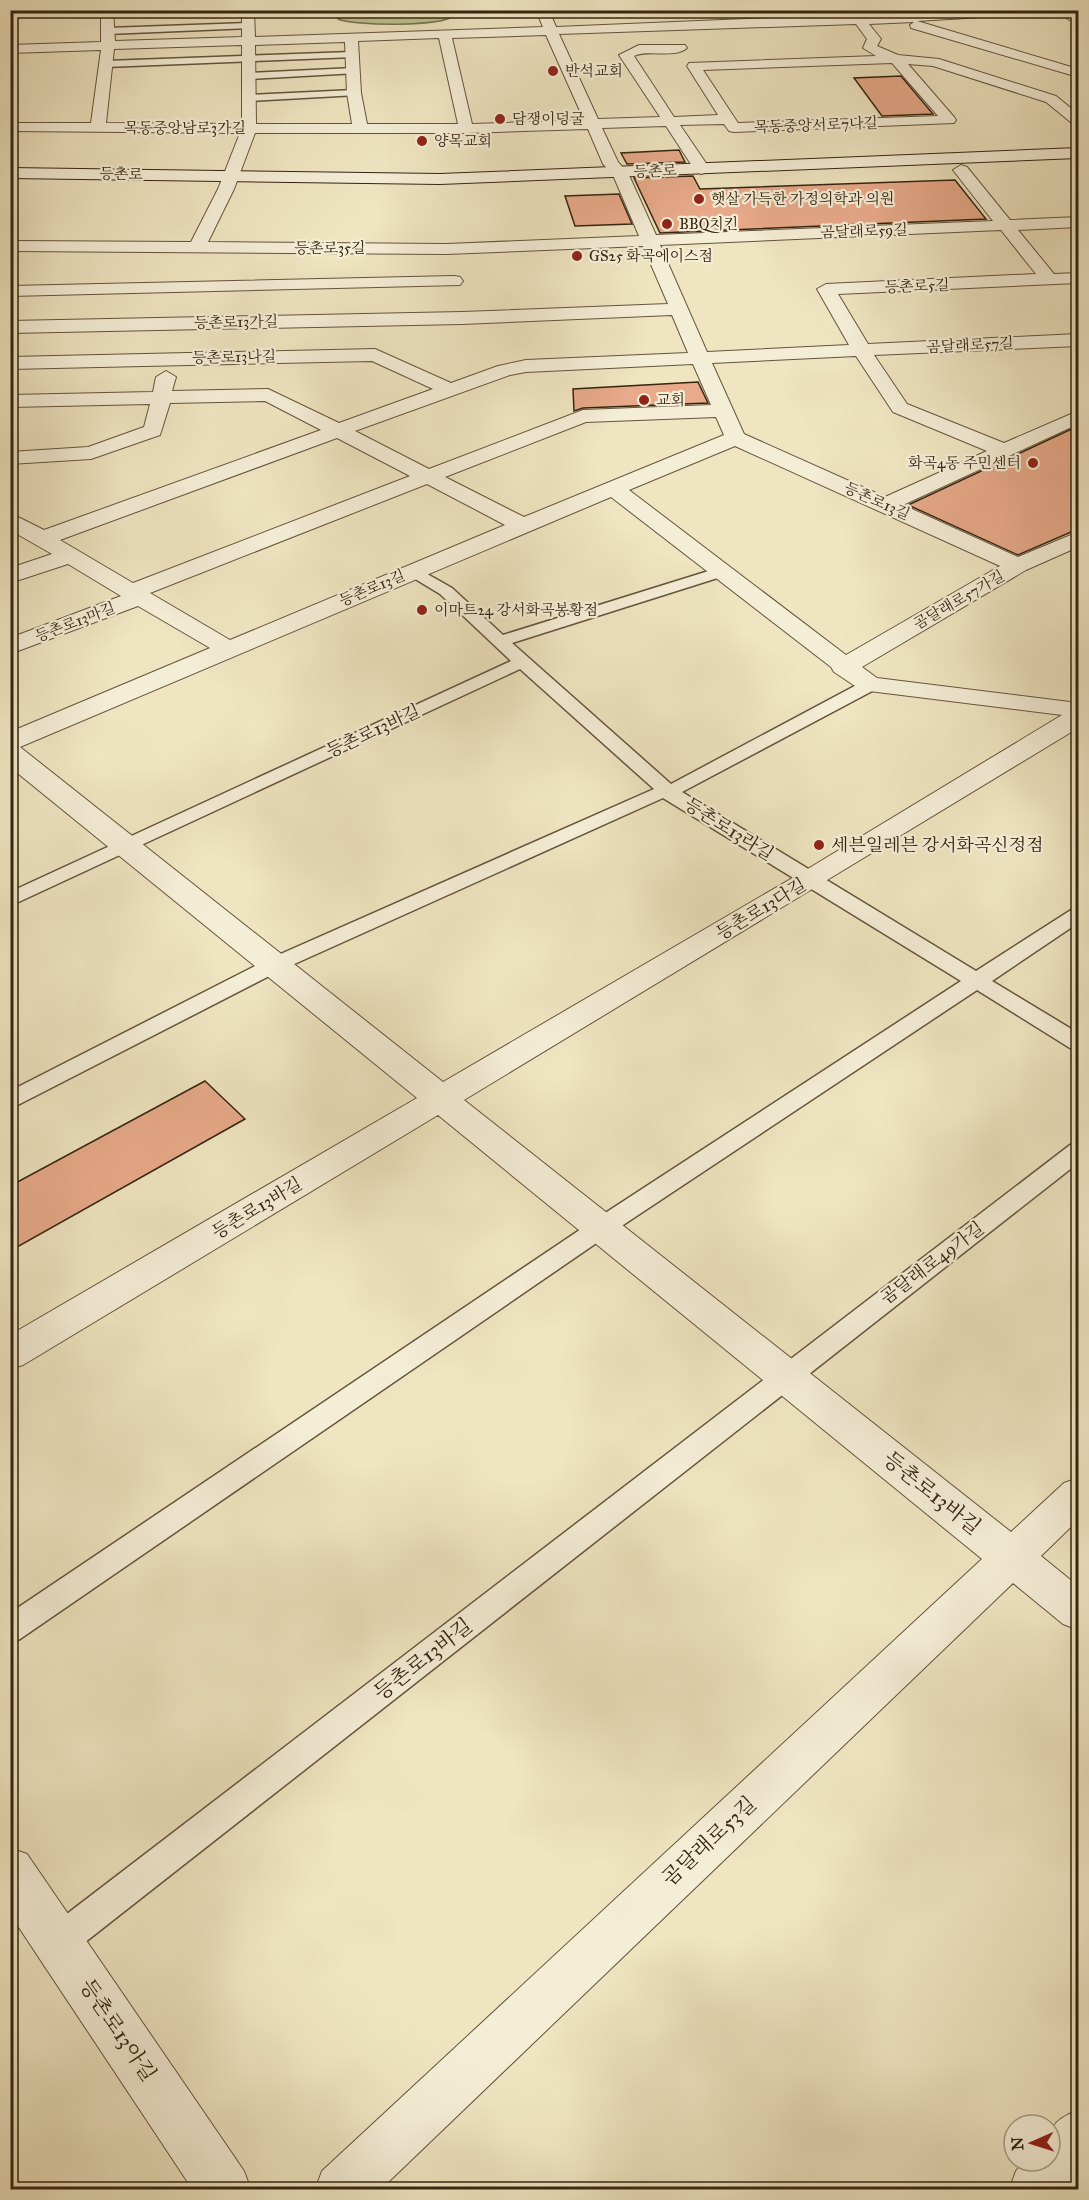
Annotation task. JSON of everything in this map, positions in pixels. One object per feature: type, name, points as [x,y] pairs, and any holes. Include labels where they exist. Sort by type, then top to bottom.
[{"type":"street","points":[[98,128],[108,38],[107,10]]},
{"type":"street","points":[[197,247],[229,182],[249,128],[248,10]]},
{"type":"street","points":[[542,10],[611,164],[622,178],[650,240],[735,438]]},
{"type":"street","points":[[719,10],[726,25]]},
{"type":"street","points":[[10,49],[108,38],[248,33],[351,37],[551,31],[860,20],[892,15],[1028,10]]},
{"type":"street","points":[[1059,10],[1078,21]]},
{"type":"street","points":[[892,15],[1078,73]]},
{"type":"street","points":[[860,20],[874,39],[870,48]]},
{"type":"street","points":[[445,34],[466,129]]},
{"type":"street","points":[[351,37],[354,93],[360,129]]},
{"type":"street","name":"목동중앙서로7나길","points":[[851,45],[870,48],[896,59],[949,120],[734,128],[694,66],[896,59],[934,62],[1051,99],[1078,121]]},
{"type":"street","points":[[696,47],[639,49],[626,55],[702,169]]},
{"type":"street","points":[[1034,60],[1067,54]]},
{"type":"street","name":"목동중앙남로3가길","points":[[10,127],[466,129],[728,119]]},
{"type":"street","name":"등촌로","points":[[622,178],[702,169],[1078,153]]},
{"type":"street","name":"등촌로","points":[[10,173],[438,190],[622,178],[1078,165]]},
{"type":"street","points":[[961,170],[1050,280]]},
{"type":"street","name":"등촌로","points":[[10,188],[229,182]]},
{"type":"street","name":"곰달래로59길","points":[[650,240],[1078,222]]},
{"type":"street","name":"등촌로35길","points":[[10,246],[447,249],[650,240]]},
{"type":"street","points":[[447,249],[462,318]]},
{"type":"street","name":"등촌로5길","points":[[862,351],[826,290],[1078,278]]},
{"type":"street","name":"등촌로13가길","points":[[10,291],[454,281]]},
{"type":"street","name":"등촌로13가길","points":[[10,327],[462,318],[680,309]]},
{"type":"street","points":[[10,458],[91,453],[153,431],[180,323]]},
{"type":"street","name":"곰달래로57길","points":[[701,358],[1078,340]]},
{"type":"street","points":[[862,351],[900,408],[1005,451]]},
{"type":"street","name":"등촌로13나길","points":[[10,363],[375,355],[450,390]]},
{"type":"street","points":[[41,539],[505,370],[526,366],[701,358]]},
{"type":"street","points":[[10,401],[268,395],[336,432],[523,525]]},
{"type":"street","points":[[135,594],[584,416],[724,411]]},
{"type":"street","points":[[886,505],[1078,417]]},
{"type":"street","name":"등촌로13길","points":[[10,742],[412,571],[735,438],[1018,565]]},
{"type":"street","points":[[613,488],[843,667],[870,685],[1054,706],[1078,711]]},
{"type":"street","name":"등촌로13마길","points":[[10,520],[228,649]]},
{"type":"street","name":"곰달래로57가길","points":[[843,667],[1018,565],[1078,539]]},
{"type":"street","points":[[10,576],[69,556]]},
{"type":"street","name":"등촌로13마길","points":[[10,647],[135,594]]},
{"type":"street","name":"등촌로13다길","points":[[442,1098],[1078,717]]},
{"type":"street","name":"등촌로13바길","points":[[10,753],[1078,1611]]},
{"type":"street","name":"등촌로13바길","points":[[10,1354],[442,1098]]},
{"type":"street","name":"곰달래로53길","points":[[341,2190],[1078,1495]]},
{"type":"street","name":"등촌로13아길","points":[[10,1871],[225,2190]]},
{"type":"street","points":[[1035,2190],[1078,2136]]},
{"type":"lane","points":[[106,64],[351,55]]},
{"type":"lane","points":[[248,76],[354,71]]},
{"type":"lane","points":[[249,98],[354,93]]},
{"type":"lane","name":"등촌로13라길","points":[[412,571],[446,591],[522,662],[669,792],[1078,1043]]},
{"type":"lane","points":[[502,641],[721,572]]},
{"type":"lane","name":"등촌로13바길","points":[[10,900],[522,662]]},
{"type":"lane","points":[[10,1101],[274,964],[659,793],[669,792],[870,685]]},
{"type":"lane","points":[[10,1630],[602,1227],[978,982],[1078,914]]},
{"type":"lane","name":"곰달래로49가길","points":[[786,1375],[1078,1151]]},
{"type":"lane","name":"등촌로13바길","points":[[58,1942],[786,1375]]},
{"type":"green space","points":[[337,11],[451,11],[453,16],[446,20],[416,24],[378,24],[338,19]]},
{"type":"building","points":[[901,76],[933,114],[882,116],[854,78]]},
{"type":"building","points":[[679,150],[685,162],[627,164],[621,153]]},
{"type":"building","points":[[693,176],[700,189],[955,180],[986,219],[660,233],[634,178]]},
{"type":"building","points":[[619,194],[632,224],[575,226],[565,196]]},
{"type":"building","name":"교회","points":[[698,382],[708,403],[583,408],[574,411],[573,389]]},
{"type":"building","name":"화곡4동 주민센터","points":[[1078,426],[1078,529],[1018,555],[908,505]]},
{"type":"building","points":[[205,1081],[245,1119],[10,1251],[10,1186]]},
{"type":"place","name":"반석교회","points":[[553,71]]},
{"type":"place","name":"담쟁이덩굴","points":[[500,119]]},
{"type":"place","name":"양목교회","points":[[422,141]]},
{"type":"place","name":"햇살 가득한 가정의학과 의원","points":[[699,199]]},
{"type":"place","name":"BBQ치킨","points":[[667,224]]},
{"type":"place","name":"GS25 화곡에이스점","points":[[577,256]]},
{"type":"place","name":"교회","points":[[644,400]]},
{"type":"place","name":"화곡4동 주민센터","points":[[1033,463]]},
{"type":"place","name":"이마트24 강서화곡봉황점","points":[[422,610]]},
{"type":"place","name":"세븐일레븐 강서화곡신정점","points":[[819,845]]}]
